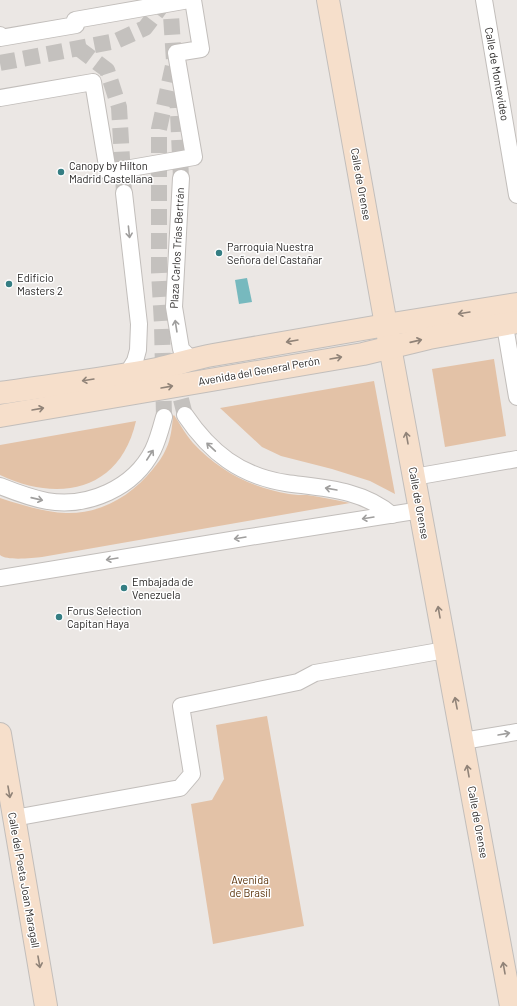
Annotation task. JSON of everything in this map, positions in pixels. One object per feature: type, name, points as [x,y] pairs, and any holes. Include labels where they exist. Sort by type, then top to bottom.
[{"type":"street","points":[[0,35],[0,38],[76,25],[75,20],[189,0]]},
{"type":"street","points":[[0,98],[93,82],[108,172],[194,157],[176,53],[201,49],[193,0]]},
{"type":"street","name":"Calle de Orense","points":[[328,0],[445,650],[511,1006]]},
{"type":"street","name":"Calle de Montevideo","points":[[484,0],[517,195]]},
{"type":"street","name":"Plaza Carlos Trías Bertrán","points":[[180,178],[174,307],[181,349],[188,356],[193,358]]},
{"type":"street","points":[[124,193],[139,324],[138,350],[135,361],[127,374]]},
{"type":"street","points":[[0,393],[127,374],[158,368],[193,358],[386,325],[510,315],[517,397]]},
{"type":"street","name":"Avenida del General Perón","points":[[0,416],[363,354],[429,338],[510,315]]},
{"type":"street","points":[[0,399],[31,388]]},
{"type":"street","points":[[185,415],[209,446],[223,457],[250,472],[285,483],[345,492],[376,503],[392,515]]},
{"type":"street","points":[[0,486],[33,498],[64,503],[80,502],[110,492],[122,485],[134,475],[144,463],[153,450],[164,417]]},
{"type":"street","points":[[414,477],[517,459]]},
{"type":"street","points":[[0,578],[421,510]]},
{"type":"street","points":[[14,818],[180,788],[192,774],[181,706],[298,682],[315,673],[445,650]]},
{"type":"street","points":[[463,741],[517,732]]},
{"type":"street","name":"Calle del Poeta Joan Maragall","points":[[1,745],[46,1006]]},
{"type":"green space","points":[[494,359],[506,436],[445,447],[432,369]]},
{"type":"green space","points":[[374,381],[395,494],[370,481],[332,469],[281,456],[262,447],[220,408]]},
{"type":"green space","points":[[174,415],[190,440],[203,453],[225,470],[249,483],[275,491],[350,503],[42,557],[14,559],[0,555],[0,498],[41,510],[66,513],[79,513],[103,507],[114,502],[144,479],[165,452],[172,429]]},
{"type":"green space","points":[[136,421],[128,445],[116,463],[101,476],[84,485],[65,489],[44,488],[22,484],[0,475],[0,445]]},
{"type":"green space","name":"Avenida de Brasil","points":[[267,716],[304,926],[213,944],[191,804],[212,800],[224,779],[216,725]]},
{"type":"water","points":[[247,278],[252,302],[239,304],[235,280]]},
{"type":"tunnel","points":[[0,63],[116,41],[145,28],[166,0]]},
{"type":"tunnel","points":[[164,417],[162,324],[159,272],[159,129],[174,61],[170,0]]},
{"type":"tunnel","points":[[78,48],[107,70],[119,107],[124,193]]},
{"type":"tunnel","points":[[177,92],[181,178]]},
{"type":"tunnel","points":[[175,376],[185,415]]},
{"type":"place","name":"Canopy by Hilton Madrid Castellana","points":[[61,172]]},
{"type":"place","name":"Parroquia Nuestra Señora del Castañar","points":[[219,253]]},
{"type":"place","name":"Edificio Masters 2","points":[[9,284]]},
{"type":"place","name":"Embajada de Venezuela","points":[[124,588]]},
{"type":"place","name":"Forus Selection Capitan Haya","points":[[59,617]]}]
